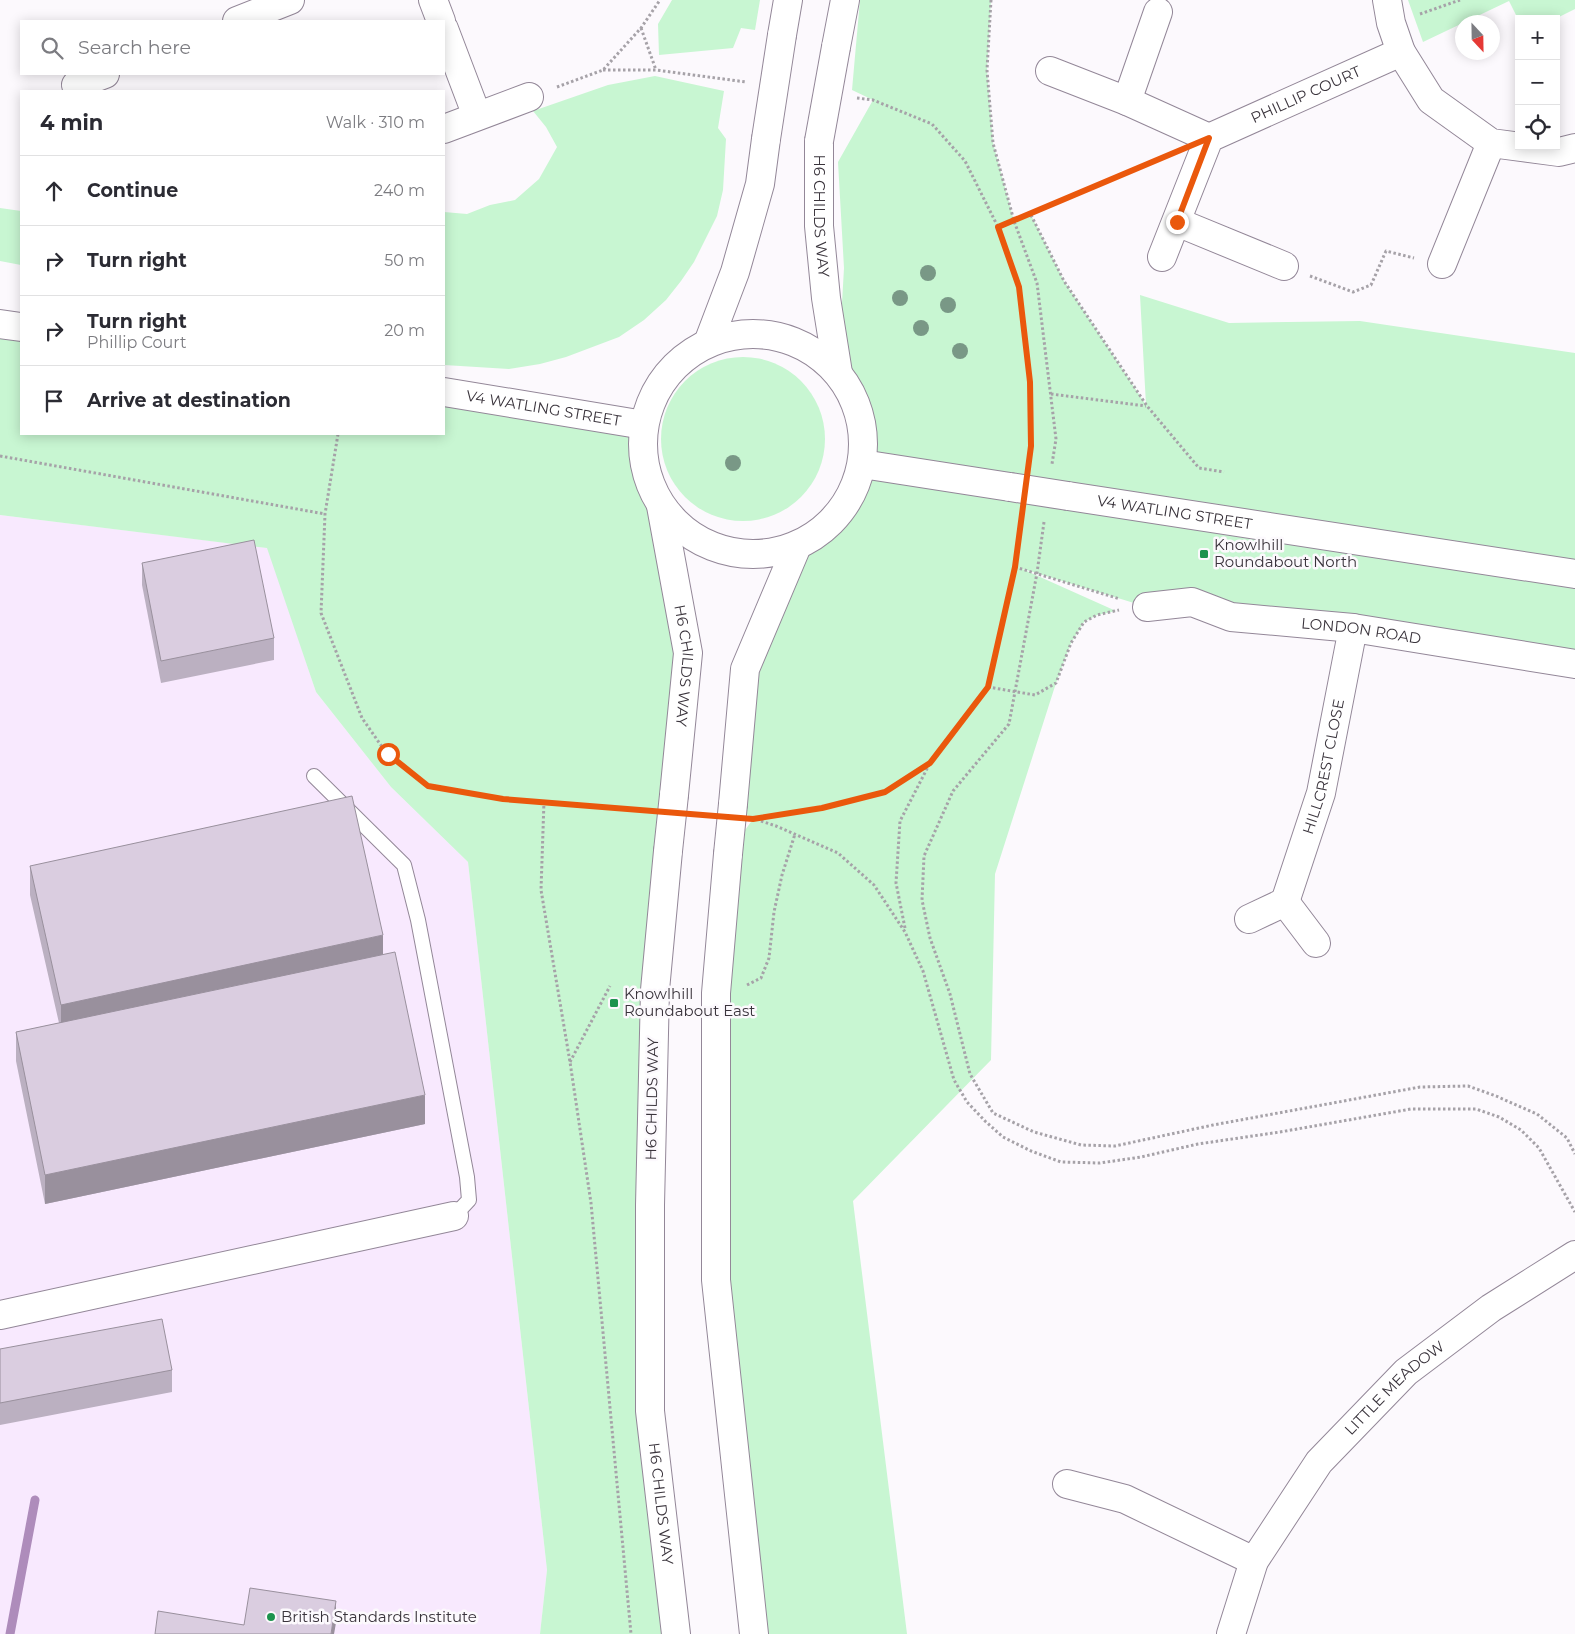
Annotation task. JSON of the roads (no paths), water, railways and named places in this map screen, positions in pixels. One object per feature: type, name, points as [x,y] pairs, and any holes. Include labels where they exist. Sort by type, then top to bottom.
[{"type":"street","points":[[240,20],[290,0]]},
{"type":"street","points":[[433,0],[441,20]]},
{"type":"street","points":[[708,343],[735,272],[760,184],[788,0]]},
{"type":"street","name":"H6 CHILDS WAY","points":[[838,373],[826,298],[819,226],[819,141],[845,0]]},
{"type":"street","points":[[1126,101],[1158,12]]},
{"type":"street","points":[[1389,12],[1401,52],[1431,100],[1491,143],[1559,152],[1575,148]]},
{"type":"street","points":[[445,32],[477,116]]},
{"type":"street","name":"PHILLIP COURT","points":[[1209,138],[1401,52]]},
{"type":"street","points":[[1050,71],[1126,101],[1209,138],[1162,257]]},
{"type":"street","points":[[76,85],[102,75]]},
{"type":"street","points":[[445,129],[529,97]]},
{"type":"street","points":[[1442,264],[1491,143]]},
{"type":"street","points":[[1177,222],[1284,266]]},
{"type":"street","points":[[0,324],[20,328]]},
{"type":"street","points":[[743,334],[778,337],[811,350],[838,373],[854,399],[864,440],[862,464],[849,499],[822,531],[797,546],[768,554],[737,553],[708,545],[682,529],[661,506],[647,475],[643,450],[644,425],[656,392],[678,363],[708,343],[743,334]]},
{"type":"street","name":"V4 WATLING STREET","points":[[445,392],[644,425]]},
{"type":"street","name":"V4 WATLING STREET","points":[[862,464],[1575,574]]},
{"type":"street","name":"H6 CHILDS WAY","points":[[661,506],[688,653],[655,990],[650,1204],[650,1411],[676,1634]]},
{"type":"street","points":[[754,1634],[716,1280],[716,992],[745,669],[797,546]]},
{"type":"street","name":"LONDON ROAD","points":[[1147,607],[1192,602],[1231,617],[1353,628],[1575,664]]},
{"type":"street","name":"HILLCREST CLOSE","points":[[1285,902],[1321,793],[1353,628]]},
{"type":"street","points":[[1249,919],[1285,902],[1316,943]]},
{"type":"street","points":[[0,1315],[454,1216]]},
{"type":"street","name":"LITTLE MEADOW","points":[[1231,1634],[1254,1561],[1319,1462],[1406,1372],[1491,1308],[1575,1255]]},
{"type":"street","points":[[1067,1484],[1125,1499],[1254,1561]]},
{"type":"lane","points":[[314,776],[404,865],[418,920],[467,1177],[469,1200],[454,1216]]},
{"type":"waterway","points":[[10,1634],[35,1500]]},
{"type":"place","name":"Knowlhill Roundabout North","points":[[1204,554]]},
{"type":"place","name":"Knowlhill Roundabout East","points":[[614,1003]]},
{"type":"place","name":"British Standards Institute","points":[[271,1617]]}]
